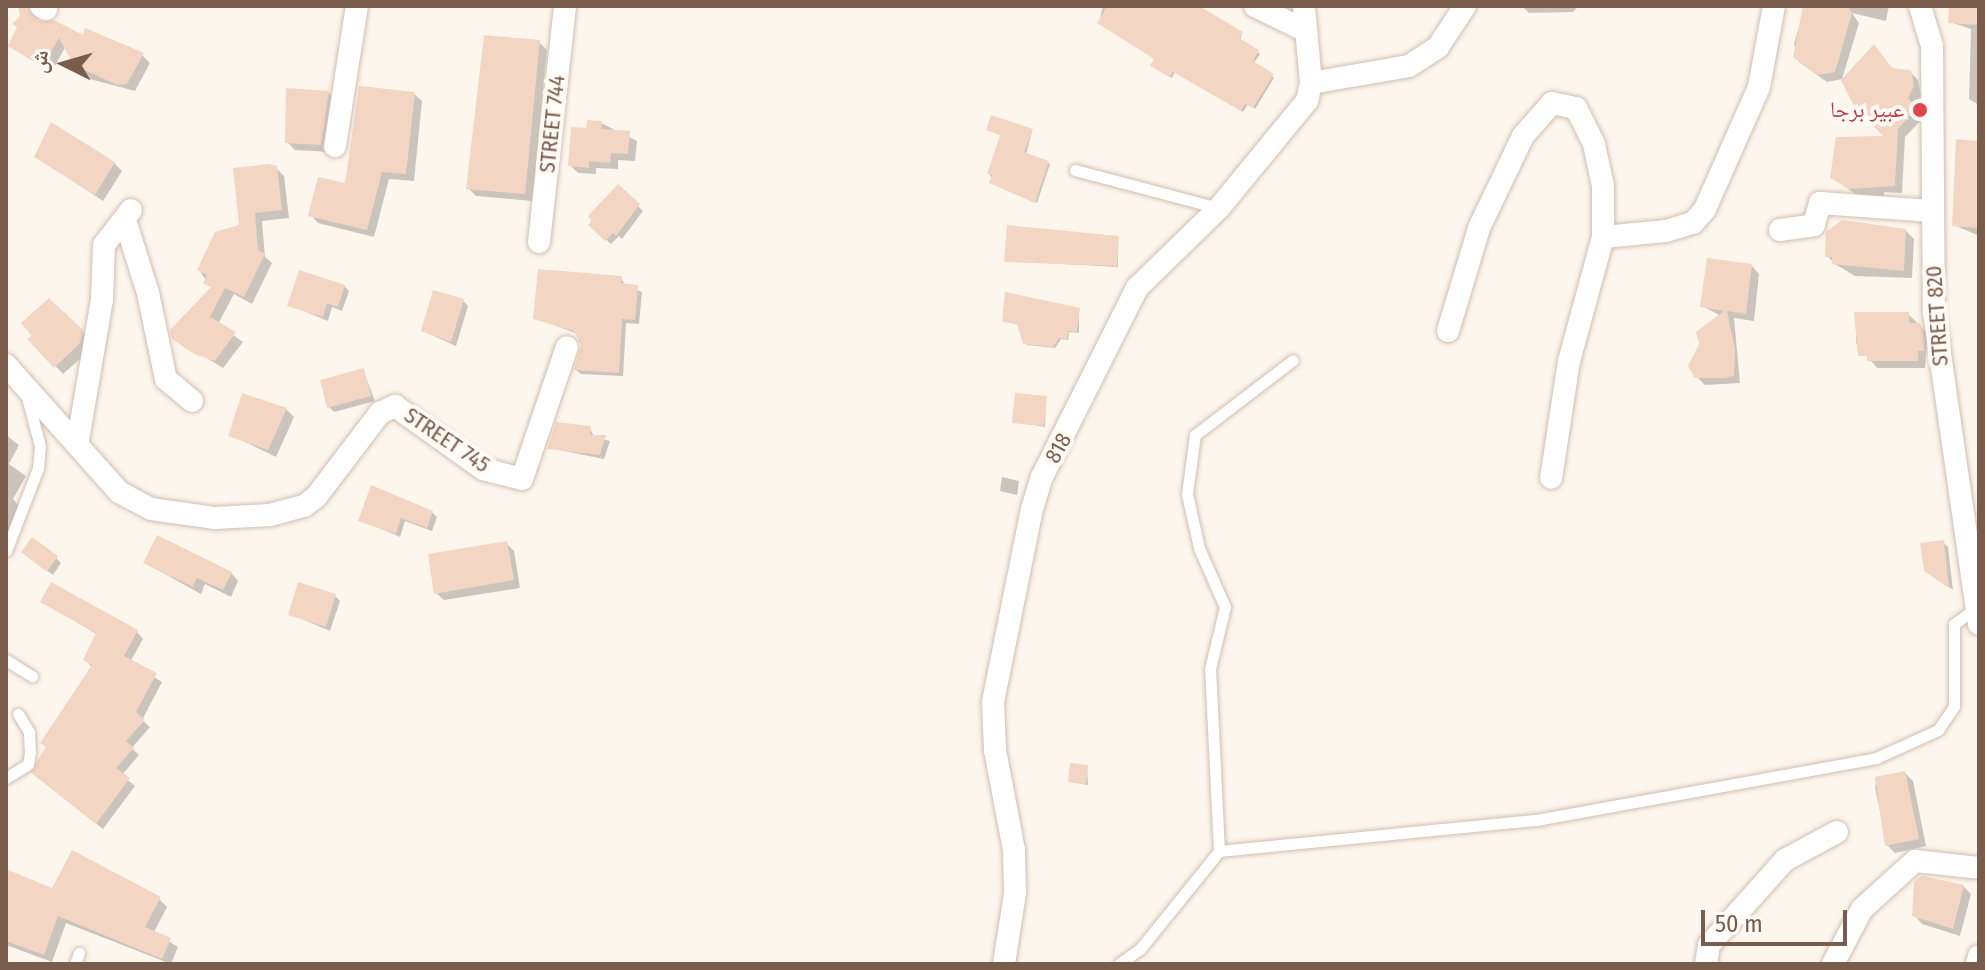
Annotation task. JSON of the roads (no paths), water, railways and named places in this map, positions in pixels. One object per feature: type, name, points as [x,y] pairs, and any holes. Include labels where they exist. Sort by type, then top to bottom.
[{"type":"street","points":[[335,146],[357,6]]},
{"type":"street","name":"STREET 744","points":[[539,242],[565,6]]},
{"type":"street","points":[[1255,6],[1306,31]]},
{"type":"street","points":[[1304,6],[1311,83],[1409,66],[1438,47],[1465,6]]},
{"type":"street","points":[[1603,237],[1666,231],[1693,223],[1705,209],[1759,87],[1774,6]]},
{"type":"street","name":"STREET 820","points":[[1920,6],[1932,46],[1932,211],[1943,397],[1978,616]]},
{"type":"street","name":"818","points":[[1004,964],[1015,893],[1014,850],[995,750],[993,702],[1032,509],[1042,477],[1137,288],[1219,208],[1307,101],[1311,83]]},
{"type":"street","points":[[1448,331],[1463,271],[1500,178],[1523,136],[1552,103],[1576,108],[1594,144],[1603,186],[1603,237],[1569,361],[1551,478]]},
{"type":"street","points":[[1780,230],[1814,225],[1820,203],[1932,211]]},
{"type":"street","points":[[78,440],[102,300],[104,245],[128,215],[166,379],[192,401]]},
{"type":"street","name":"STREET 745","points":[[11,370],[78,440],[126,497],[151,509],[195,517],[270,515],[304,506],[316,497],[380,413],[395,406],[483,469],[522,479],[567,347]]},
{"type":"street","points":[[1706,964],[1709,945],[1785,860],[1837,832]]},
{"type":"street","points":[[1833,964],[1862,909],[1915,861],[1979,868]]},
{"type":"street","points":[[1977,964],[1979,956]]},
{"type":"lane","points":[[1075,170],[1219,208]]},
{"type":"lane","points":[[1119,964],[1140,949],[1219,851],[1210,669],[1225,607],[1199,548],[1187,494],[1195,435],[1293,360]]},
{"type":"lane","points":[[6,551],[32,493],[40,446],[34,414],[11,370]]},
{"type":"lane","points":[[1219,851],[1536,820],[1876,758],[1938,730],[1954,706],[1954,624],[1978,616]]},
{"type":"lane","points":[[6,660],[32,676]]},
{"type":"lane","points":[[6,778],[28,764],[29,732],[18,714]]},
{"type":"place","name":"عبير برجا","points":[[1920,110]]}]
